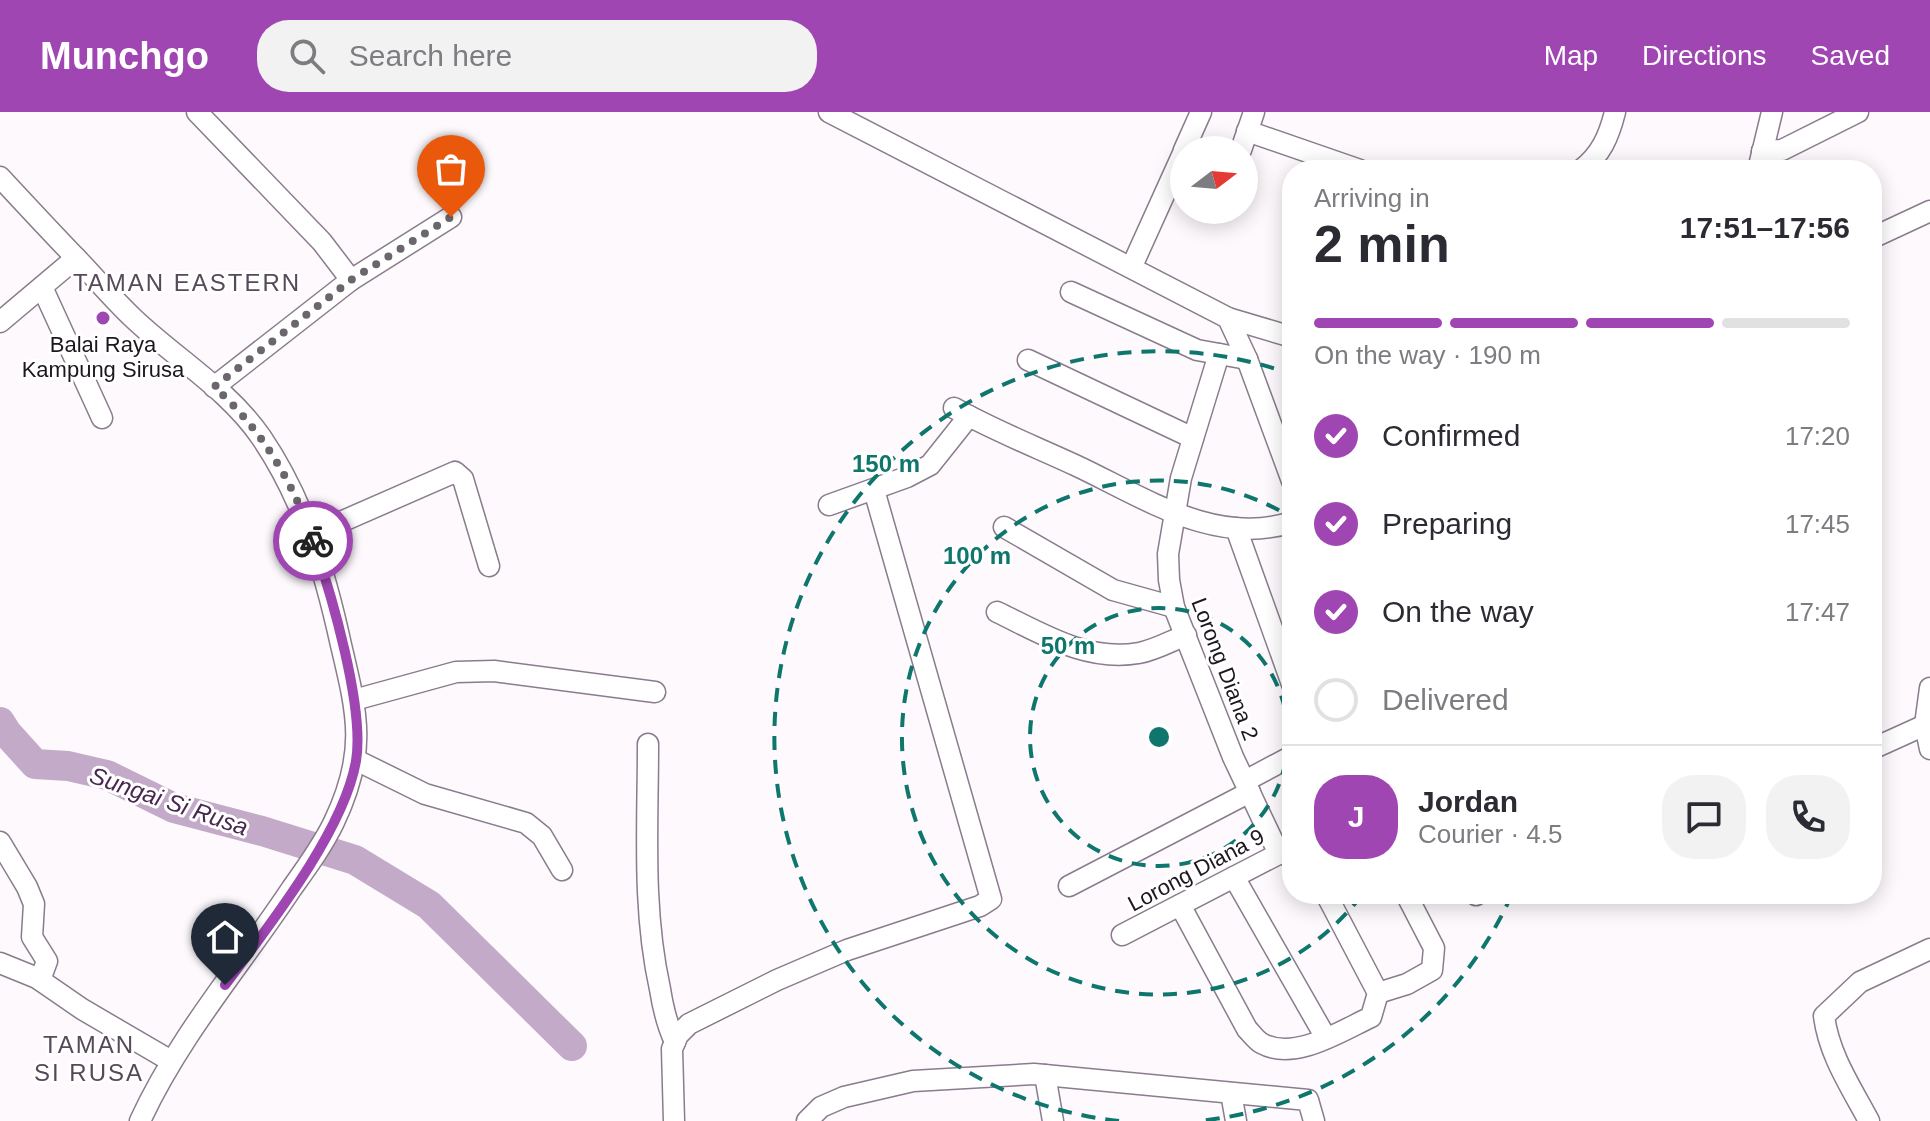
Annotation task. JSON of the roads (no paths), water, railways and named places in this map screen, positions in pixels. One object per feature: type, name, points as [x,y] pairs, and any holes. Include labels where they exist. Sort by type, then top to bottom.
[{"type":"street","points":[[197,112],[322,242],[351,280]]},
{"type":"street","points":[[829,112],[1228,318],[1282,334]]},
{"type":"street","points":[[1190,136],[1201,112]]},
{"type":"street","points":[[1595,160],[1610,132],[1615,112]]},
{"type":"street","points":[[1760,160],[1772,112]]},
{"type":"street","points":[[1762,160],[1858,112]]},
{"type":"street","points":[[1247,131],[1331,160]]},
{"type":"street","points":[[0,177],[132,318],[238,408],[260,435],[280,467],[311,535],[327,581],[354,700],[356,760],[346,796],[333,826],[171,1061],[140,1121]]},
{"type":"street","points":[[1132,266],[1170,181]]},
{"type":"street","points":[[1882,233],[1930,211]]},
{"type":"street","points":[[214,387],[351,280],[451,217]]},
{"type":"street","points":[[0,322],[76,258]]},
{"type":"street","points":[[42,287],[102,418]]},
{"type":"street","points":[[1071,292],[1197,350],[1247,359]]},
{"type":"street","points":[[1228,318],[1247,359],[1282,454]]},
{"type":"street","name":"Lorong Diana 2","points":[[1219,354],[1181,478],[1168,554],[1174,607],[1247,786],[1282,843]]},
{"type":"street","points":[[1028,360],[1193,438]]},
{"type":"street","points":[[829,505],[874,490],[930,465],[962,412],[1175,515],[1236,528],[1259,530],[1282,524]]},
{"type":"street","points":[[311,535],[455,472],[463,479],[489,566]]},
{"type":"street","points":[[674,1121],[672,1049],[678,1035],[689,1024],[777,980],[847,950],[980,906],[991,899],[874,490]]},
{"type":"street","points":[[1004,527],[1113,590],[1174,607]]},
{"type":"street","points":[[1236,528],[1282,656]]},
{"type":"street","points":[[997,612],[1074,649],[1106,655],[1141,652],[1186,635]]},
{"type":"street","points":[[354,700],[456,672],[494,671],[655,692]]},
{"type":"street","points":[[1930,688],[1925,725],[1930,749]]},
{"type":"street","points":[[1882,744],[1925,725]]},
{"type":"street","points":[[648,744],[648,925],[668,1027],[675,1042]]},
{"type":"street","points":[[356,760],[425,794],[526,823],[542,836],[562,870]]},
{"type":"street","points":[[1069,886],[1247,786],[1282,763]]},
{"type":"street","points":[[0,842],[34,904],[32,937],[47,961],[40,980]]},
{"type":"street","name":"Lorong Diana 9","points":[[1122,935],[1282,852]]},
{"type":"street","points":[[1234,877],[1326,1038]]},
{"type":"street","points":[[1180,905],[1247,1029],[1261,1043],[1290,1049],[1326,1038],[1371,1017],[1378,993],[1331,904]]},
{"type":"street","points":[[1378,993],[1407,984],[1432,970],[1434,948],[1411,904]]},
{"type":"street","points":[[1869,1121],[1835,1059],[1824,1016],[1860,982],[1930,949]]},
{"type":"street","points":[[0,963],[40,980],[82,1009],[171,1061]]},
{"type":"street","points":[[1045,1075],[1053,1121]]},
{"type":"street","points":[[807,1121],[821,1107],[844,1097],[913,1081],[1045,1075],[1308,1100],[1314,1121]]},
{"type":"street","points":[[1231,1093],[1236,1121]]},
{"type":"waterway","name":"Sungai Si Rusa","points":[[0,722],[35,764],[68,766],[107,775],[174,808],[355,860],[429,905],[572,1046]]},
{"type":"place","name":"Balai Raya Kampung Sirusa","points":[[103,318]]},
{"type":"district","name":"TAMAN EASTERN","points":[[187,282]]},
{"type":"district","name":"TAMAN SI RUSA","points":[[89,1058]]}]
